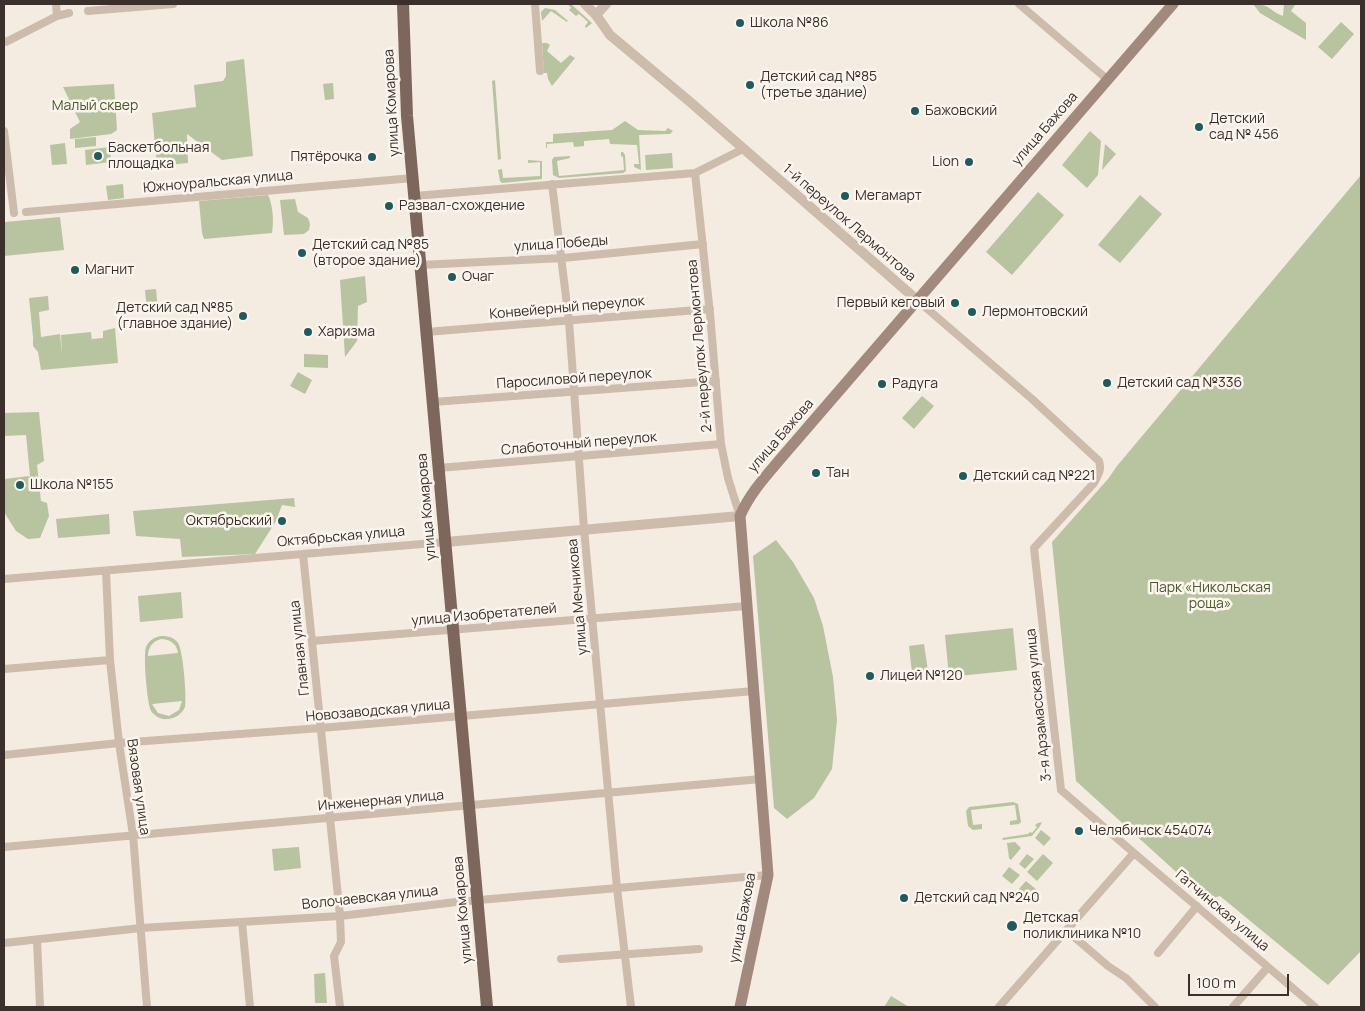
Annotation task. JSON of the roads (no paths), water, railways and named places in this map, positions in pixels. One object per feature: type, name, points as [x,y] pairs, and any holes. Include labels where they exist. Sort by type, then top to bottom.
[{"type":"main road","name":"улица Комарова","points":[[403,4],[405,92],[487,1007]]},
{"type":"main road","name":"улица Бажова","points":[[740,1007],[768,875],[740,516],[752,494],[1108,80],[1167,6]]},
{"type":"street","points":[[56,4],[57,16]]},
{"type":"street","points":[[88,11],[173,4]]},
{"type":"street","points":[[535,4],[540,71]]},
{"type":"street","name":"1-й переулок Лермонтова","points":[[585,4],[596,15],[610,35],[1032,399],[1099,461]]},
{"type":"street","points":[[596,15],[606,4]]},
{"type":"street","points":[[1019,4],[1108,80]]},
{"type":"street","points":[[4,41],[6,42],[57,16],[69,13]]},
{"type":"street","points":[[4,131],[14,213]]},
{"type":"street","points":[[414,196],[695,173],[743,148]]},
{"type":"street","name":"2-й переулок Лермонтова","points":[[695,173],[710,310],[721,444],[728,478],[740,516]]},
{"type":"street","name":"Южноуральская улица","points":[[26,212],[413,178]]},
{"type":"street","name":"улица Мечникова","points":[[552,184],[563,258],[569,321],[584,529],[617,888],[630,1007]]},
{"type":"street","name":"улица Победы","points":[[420,265],[563,258],[703,244]]},
{"type":"street","name":"Конвейерный переулок","points":[[426,332],[710,310]]},
{"type":"street","name":"Паросиловой переулок","points":[[433,402],[716,381]]},
{"type":"street","name":"Слаботочный переулок","points":[[439,468],[721,444]]},
{"type":"street","name":"3-я Арзамасская улица","points":[[1099,461],[1101,466],[1100,473],[1094,483],[1034,548],[1061,790],[1134,852]]},
{"type":"street","name":"Октябрьская улица","points":[[4,579],[740,516]]},
{"type":"street","name":"Главная улица","points":[[303,554],[340,916],[341,942],[334,956],[340,1007]]},
{"type":"street","name":"Вязовая улица","points":[[106,571],[110,660],[119,742],[133,835],[147,1007]]},
{"type":"street","name":"улица Изобретателей","points":[[312,641],[747,606]]},
{"type":"street","points":[[4,669],[110,660]]},
{"type":"street","name":"Новозаводская улица","points":[[4,754],[119,742],[321,728],[754,691]]},
{"type":"street","name":"Инженерная улица","points":[[4,847],[761,778]]},
{"type":"street","points":[[999,1007],[1134,852]]},
{"type":"street","name":"Гатчинская улица","points":[[1134,852],[1316,1007]]},
{"type":"street","name":"Волочаевская улица","points":[[4,943],[141,928],[340,916],[477,900],[768,875]]},
{"type":"street","points":[[1158,953],[1197,906]]},
{"type":"street","points":[[242,922],[250,1007]]},
{"type":"street","points":[[1066,930],[1108,966],[1126,978],[1155,1007]]},
{"type":"street","points":[[37,940],[40,1007]]},
{"type":"street","points":[[561,959],[699,949]]},
{"type":"street","points":[[1233,1007],[1268,967]]},
{"type":"place","name":"Школа №86","points":[[740,23]]},
{"type":"place","name":"Детский сад №85 (третье здание)","points":[[750,85]]},
{"type":"place","name":"Бажовский","points":[[915,111]]},
{"type":"place","name":"Детский сад № 456","points":[[1199,127]]},
{"type":"place","name":"Баскетбольная площадка","points":[[98,156]]},
{"type":"place","name":"Пятёрочка","points":[[372,157]]},
{"type":"place","name":"Lion","points":[[969,162]]},
{"type":"place","name":"Мегамарт","points":[[845,196]]},
{"type":"place","name":"Развал-схождение","points":[[389,206]]},
{"type":"place","name":"Детский сад №85 (второе здание)","points":[[302,253]]},
{"type":"place","name":"Магнит","points":[[75,270]]},
{"type":"place","name":"Очаг","points":[[452,277]]},
{"type":"place","name":"Первый кеговый","points":[[955,303]]},
{"type":"place","name":"Лермонтовский","points":[[972,312]]},
{"type":"place","name":"Детский сад №85 (главное здание)","points":[[243,316]]},
{"type":"place","name":"Харизма","points":[[308,332]]},
{"type":"place","name":"Детский сад №336","points":[[1107,383]]},
{"type":"place","name":"Радуга","points":[[882,384]]},
{"type":"place","name":"Тан","points":[[816,473]]},
{"type":"place","name":"Детский сад №221","points":[[963,476]]},
{"type":"place","name":"Школа №155","points":[[20,485]]},
{"type":"place","name":"Октябрьский","points":[[282,521]]},
{"type":"place","name":"Лицей №120","points":[[870,676]]},
{"type":"place","name":"Челябинск 454074","points":[[1079,831]]},
{"type":"place","name":"Детский сад №240","points":[[904,898]]},
{"type":"place","name":"Детская поликлиника №10","points":[[1012,926]]},
{"type":"park label","name":"Малый сквер","points":[[95,106]]},
{"type":"park label","name":"Парк «Никольская роща»","points":[[1210,596]]}]
